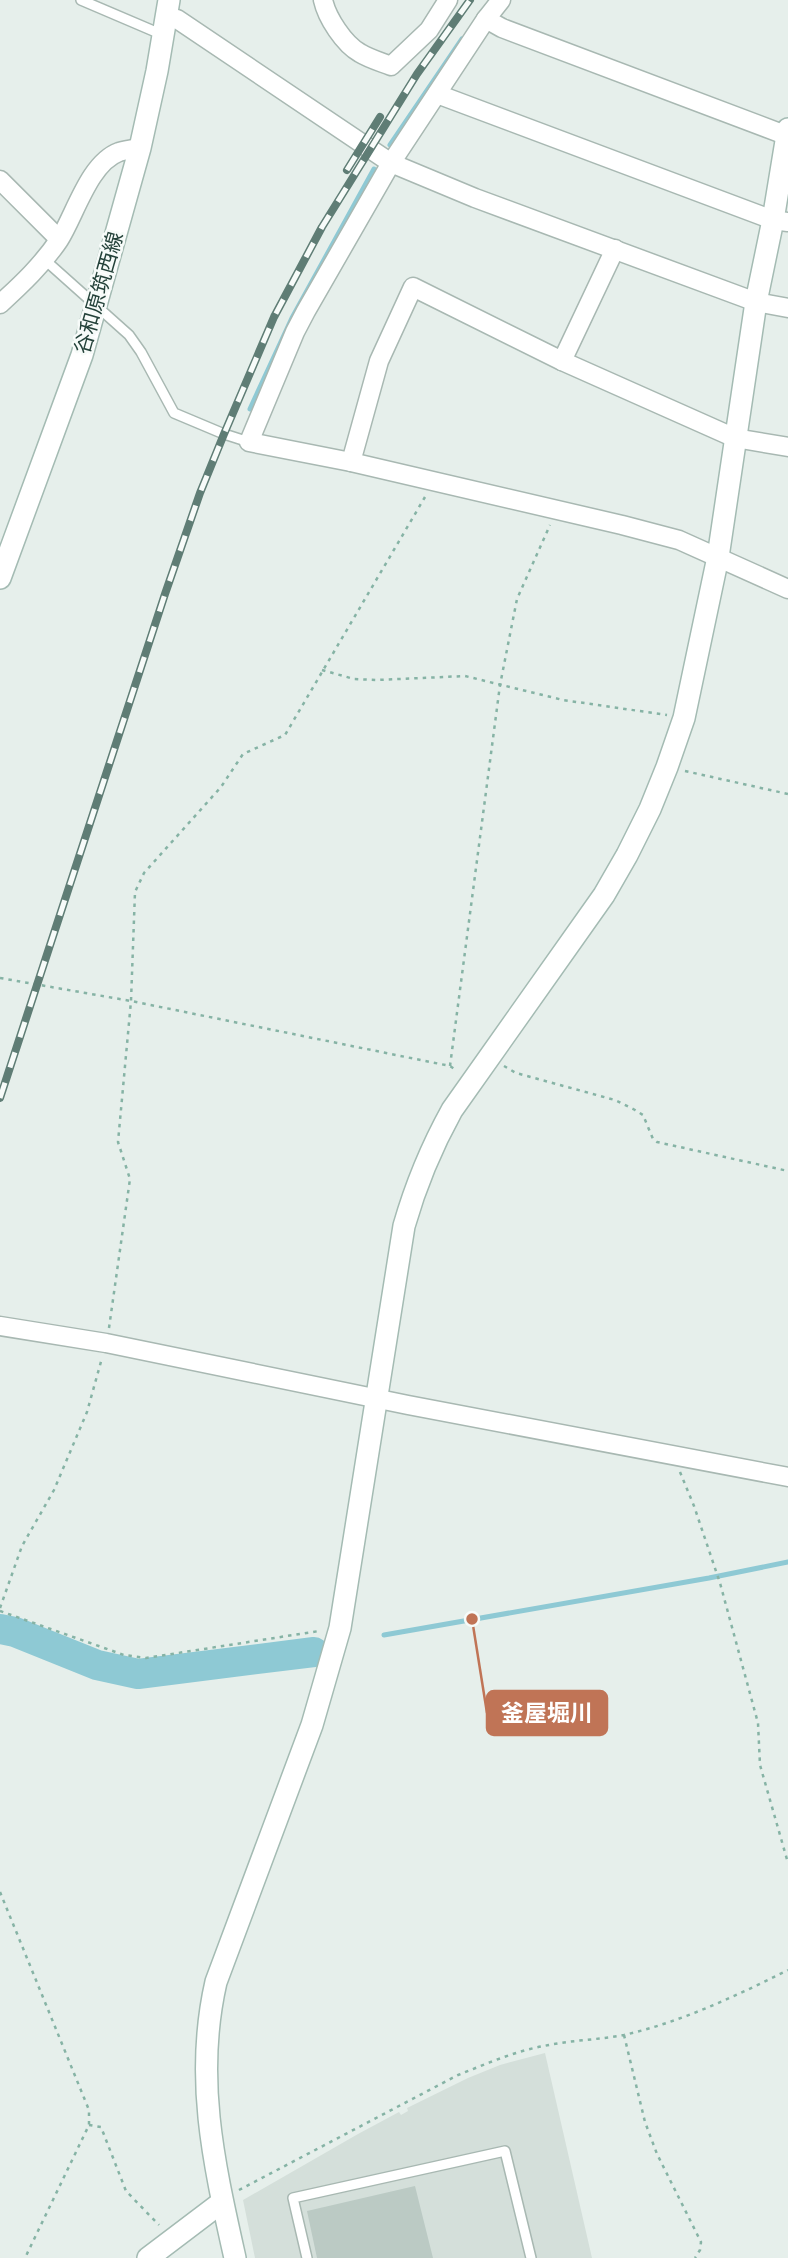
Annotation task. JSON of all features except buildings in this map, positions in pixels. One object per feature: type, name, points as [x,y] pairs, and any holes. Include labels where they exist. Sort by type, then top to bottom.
[{"type":"street","points":[[323,0],[324,8],[340,33],[359,53],[391,66],[429,30],[448,0]]},
{"type":"street","points":[[501,0],[391,163],[295,332],[249,442],[351,463],[679,540],[788,589]]},
{"type":"street","name":"谷和原筑西線","points":[[0,578],[82,355],[140,148],[166,17]]},
{"type":"street","points":[[166,17],[177,19],[391,163],[475,198],[756,302],[788,308]]},
{"type":"street","points":[[235,2258],[207,2114],[207,2032],[211,2003],[216,1982],[313,1725],[340,1628],[404,1226],[415,1188],[452,1110],[604,895],[633,844],[667,767],[684,718],[718,557],[756,302],[781,221],[788,133],[502,28],[486,19]]},
{"type":"street","points":[[438,94],[781,221]]},
{"type":"street","points":[[0,304],[44,260],[60,239],[96,169],[118,152],[140,148]]},
{"type":"street","points":[[0,180],[60,239]]},
{"type":"street","points":[[562,361],[615,249]]},
{"type":"street","points":[[351,463],[379,361],[413,287],[562,361],[735,438],[788,447]]},
{"type":"street","points":[[0,1326],[106,1343],[675,1457],[788,1477]]},
{"type":"street","points":[[148,2258],[222,2202]]},
{"type":"lane","points":[[81,0],[166,17]]},
{"type":"lane","points":[[44,260],[96,305],[135,344],[174,413],[249,442]]},
{"type":"lane","points":[[307,2258],[293,2198],[505,2151],[531,2258]]},
{"type":"path","points":[[340,1628],[146,1658],[124,1655],[0,1610],[22,1546],[54,1490],[87,1412],[106,1343],[130,1180],[118,1142],[131,1001],[135,892],[144,873],[220,787],[243,754],[285,735],[434,482]]},
{"type":"path","points":[[0,978],[131,1001],[450,1066],[500,684],[517,600],[557,510]]},
{"type":"path","points":[[322,670],[354,679],[377,680],[465,676],[563,700],[684,718]]},
{"type":"path","points":[[667,767],[788,794]]},
{"type":"path","points":[[489,1058],[516,1073],[615,1100],[643,1115],[653,1139],[657,1142],[788,1171]]},
{"type":"path","points":[[675,1457],[720,1584],[742,1673],[758,1723],[760,1765],[788,1863]]},
{"type":"path","points":[[0,1892],[89,2110],[89,2124],[24,2258]]},
{"type":"path","points":[[222,2202],[251,2182],[489,2062],[543,2046],[624,2035],[737,1996],[788,1970]]},
{"type":"path","points":[[624,2035],[645,2122],[657,2154],[701,2242],[695,2258]]},
{"type":"path","points":[[89,2124],[102,2127],[126,2191],[172,2238]]},
{"type":"shaded area","points":[[545,2053],[592,2258],[255,2258],[243,2200],[358,2134],[399,2112],[401,2115],[408,2111],[407,2108],[468,2078],[500,2065]]},
{"type":"water","points":[[0,1624],[17,1627],[98,1660],[95,1670],[15,1636],[0,1633]]},
{"type":"waterway","points":[[390,145],[462,39]]},
{"type":"waterway","points":[[250,409],[292,318],[374,169]]},
{"type":"waterway","points":[[384,1635],[788,1562]]},
{"type":"waterway","points":[[0,1629],[15,1632],[97,1665],[138,1674],[314,1652]]},
{"type":"railway","points":[[0,1098],[200,493],[274,317],[322,227],[417,74],[470,0]]},
{"type":"railway","points":[[347,170],[380,117]]},
{"type":"place","name":"釜屋堀川","points":[[472,1619]]}]
